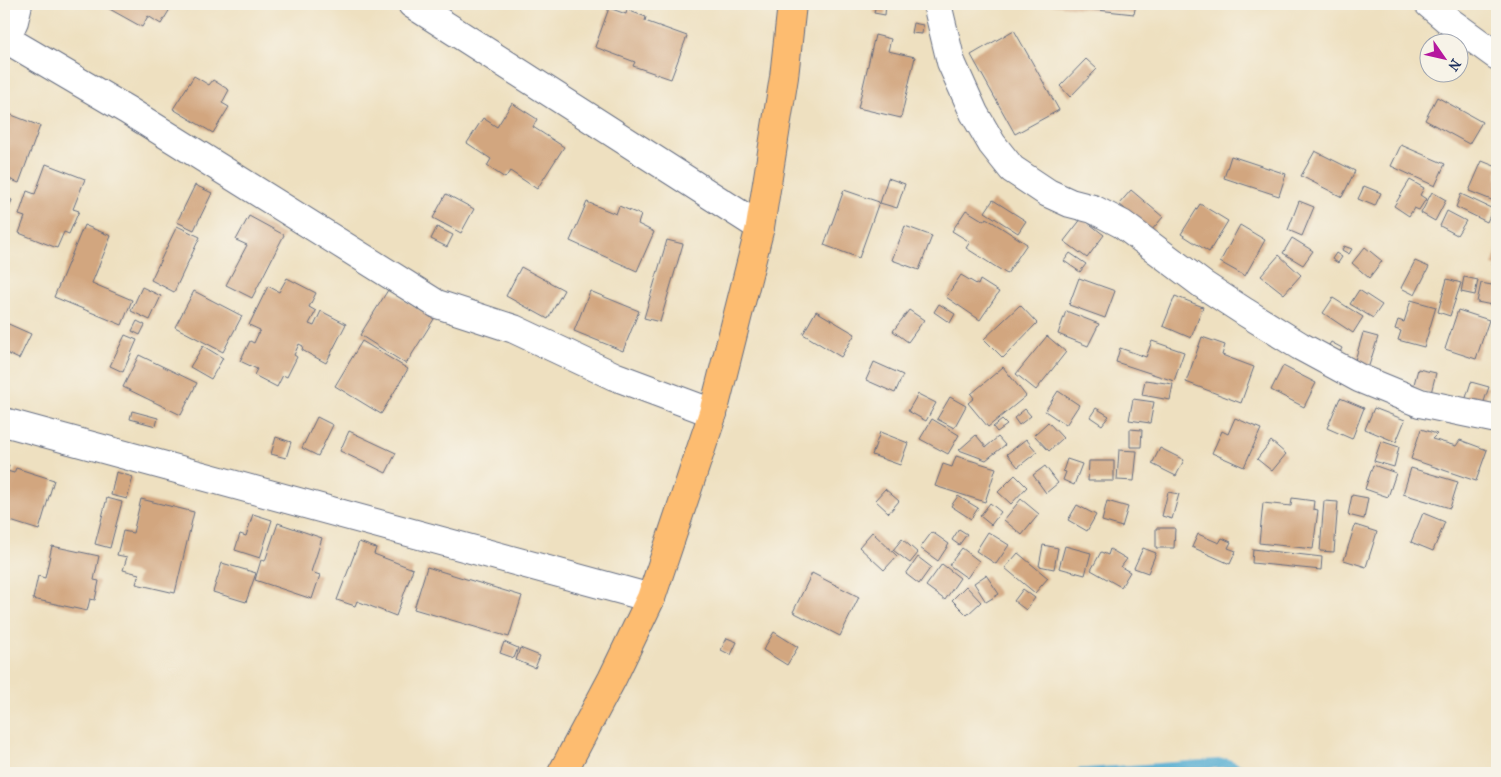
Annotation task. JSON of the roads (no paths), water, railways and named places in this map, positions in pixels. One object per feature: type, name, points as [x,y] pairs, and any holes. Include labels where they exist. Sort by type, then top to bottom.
[{"type":"main road","points":[[562,773],[652,598],[713,413],[760,227],[784,77],[792,4]]},
{"type":"street","points":[[18,4],[14,21],[5,41],[127,110],[437,304],[514,329],[614,376],[713,413]]},
{"type":"street","points":[[412,4],[760,227]]},
{"type":"street","points":[[937,4],[951,62],[970,105],[992,144],[1012,169],[1048,193],[1070,203],[1093,209],[1122,224],[1202,284],[1245,312],[1300,346],[1359,378],[1420,402],[1497,419]]},
{"type":"street","points":[[1429,4],[1497,56]]},
{"type":"street","points":[[4,422],[652,598]]},
{"type":"waterway","points":[[1079,773],[1226,763],[1249,773]]}]
